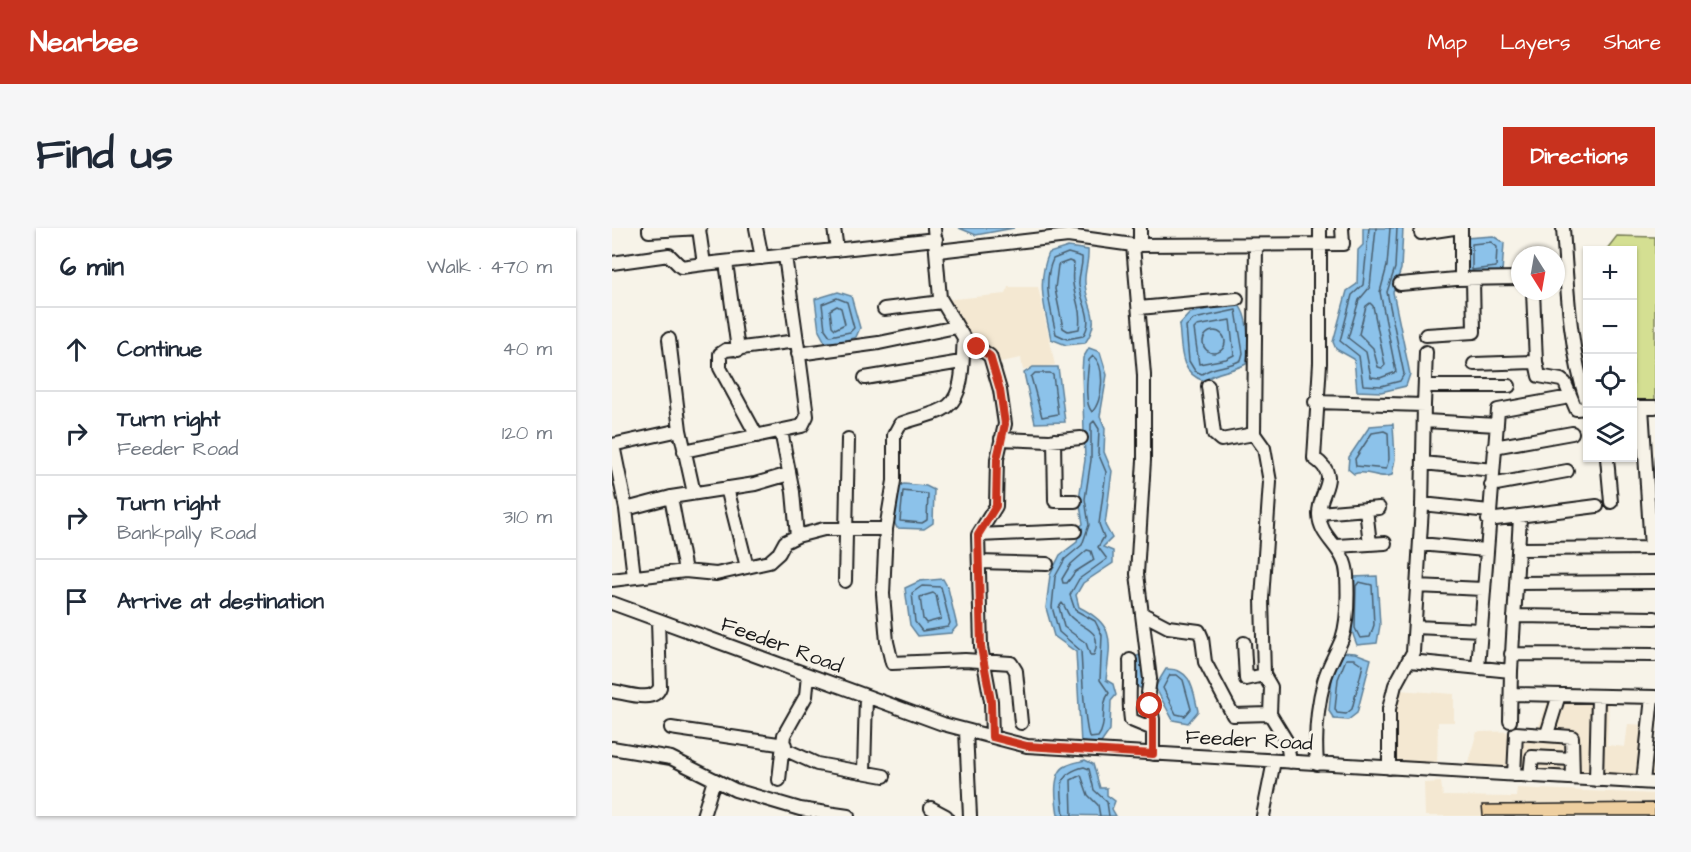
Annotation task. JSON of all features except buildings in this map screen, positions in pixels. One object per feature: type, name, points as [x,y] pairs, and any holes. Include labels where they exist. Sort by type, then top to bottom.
[{"type":"street","points":[[648,228],[649,231],[700,229],[704,264]]},
{"type":"street","points":[[756,228],[762,258]]},
{"type":"street","points":[[834,228],[837,250]]},
{"type":"street","points":[[1140,228],[1137,245],[1144,375],[1144,460],[1137,574],[1150,679],[1148,693],[1153,729],[1153,754]]},
{"type":"street","points":[[1317,764],[1323,683],[1330,660],[1342,639],[1347,574],[1345,561],[1322,527],[1319,513],[1328,483],[1327,471],[1314,458],[1315,402],[1320,363],[1320,228]]},
{"type":"street","points":[[612,263],[669,255],[681,267],[936,239],[1023,234],[1068,236],[1081,233],[1137,245],[1343,244],[1342,228]]},
{"type":"street","points":[[1421,232],[1454,228]]},
{"type":"street","points":[[1425,335],[1474,332],[1461,228]]},
{"type":"street","points":[[1563,228],[1574,342],[1583,390]]},
{"type":"street","points":[[936,239],[942,302],[964,338],[990,356],[1000,390],[1005,424],[997,459],[996,506],[978,535],[984,661],[991,701],[992,737]]},
{"type":"street","points":[[1256,244],[1254,434],[1264,448],[1270,482],[1263,599],[1264,675],[1270,687],[1270,714],[1287,742],[1290,762]]},
{"type":"street","points":[[684,451],[781,431],[802,426],[806,422],[785,256]]},
{"type":"street","points":[[726,262],[738,350]]},
{"type":"street","points":[[1400,284],[1511,278]]},
{"type":"street","points":[[1139,308],[1237,299]]},
{"type":"street","points":[[1533,300],[1536,362],[1542,379],[1561,380],[1566,383],[1576,410],[1583,409]]},
{"type":"street","points":[[884,309],[942,302]]},
{"type":"street","points":[[757,436],[720,368],[720,354],[726,350],[879,343],[957,327]]},
{"type":"street","points":[[964,338],[955,399],[947,407],[900,424],[894,435],[894,481],[886,529],[884,594],[887,642],[891,663],[932,660],[1011,663],[1014,666],[1021,723]]},
{"type":"street","points":[[669,339],[680,430],[694,494]]},
{"type":"street","points":[[1389,768],[1389,709],[1395,685],[1410,661],[1415,627],[1424,463],[1426,352]]},
{"type":"street","points":[[865,378],[961,362]]},
{"type":"street","points":[[1474,364],[1536,362]]},
{"type":"street","points":[[1208,386],[1214,434],[1221,440],[1254,434]]},
{"type":"street","points":[[1425,386],[1509,386]]},
{"type":"street","points":[[1478,668],[1485,550],[1498,410],[1570,397]]},
{"type":"street","points":[[1315,402],[1424,405]]},
{"type":"street","points":[[1520,549],[1653,548],[1643,407]]},
{"type":"street","points":[[1425,421],[1497,426]]},
{"type":"street","points":[[634,577],[626,509],[612,445],[680,430]]},
{"type":"street","points":[[781,431],[797,536]]},
{"type":"street","points":[[1494,447],[1572,434]]},
{"type":"street","points":[[1001,439],[1081,438]]},
{"type":"street","points":[[845,581],[848,439]]},
{"type":"street","points":[[1053,440],[1055,501],[1075,501]]},
{"type":"street","points":[[1607,462],[1611,502]]},
{"type":"street","points":[[1424,463],[1493,470]]},
{"type":"street","points":[[1491,485],[1567,471]]},
{"type":"street","points":[[626,509],[671,496],[694,494],[789,474]]},
{"type":"street","points":[[726,488],[747,567]]},
{"type":"street","points":[[671,496],[685,571]]},
{"type":"street","points":[[1422,504],[1488,516],[1520,517],[1597,506]]},
{"type":"street","points":[[1319,513],[1372,508],[1370,544]]},
{"type":"street","points":[[1510,721],[1520,517]]},
{"type":"street","points":[[612,580],[685,571],[716,574],[770,562],[780,553],[785,542],[797,536],[824,529],[886,529]]},
{"type":"street","points":[[978,535],[1075,531]]},
{"type":"street","points":[[1337,546],[1385,543]]},
{"type":"street","points":[[1419,544],[1485,550]]},
{"type":"street","points":[[979,562],[1047,564]]},
{"type":"street","points":[[1517,583],[1655,582]]},
{"type":"street","points":[[1417,586],[1483,589]]},
{"type":"street","name":"Feeder Road","points":[[612,603],[866,696],[966,730],[1027,746],[1649,783]]},
{"type":"street","points":[[1143,614],[1168,627],[1199,631],[1202,638],[1204,662],[1233,715],[1270,714]]},
{"type":"street","points":[[1514,616],[1655,618]]},
{"type":"street","points":[[612,691],[651,697],[658,693],[660,687],[658,620]]},
{"type":"street","points":[[1415,627],[1481,630]]},
{"type":"street","points":[[1244,642],[1246,679],[1264,675]]},
{"type":"street","points":[[1512,654],[1655,655]]},
{"type":"street","points":[[1130,660],[1131,720],[1153,729]]},
{"type":"street","points":[[1410,661],[1511,671]]},
{"type":"street","points":[[779,780],[784,735],[806,696],[808,675]]},
{"type":"street","points":[[1512,694],[1654,697],[1649,783]]},
{"type":"street","points":[[1547,734],[1559,695]]},
{"type":"street","points":[[864,772],[866,696]]},
{"type":"street","points":[[1596,780],[1598,697]]},
{"type":"street","points":[[671,728],[784,747],[817,764],[884,776]]},
{"type":"street","points":[[966,730],[970,816]]},
{"type":"street","points":[[1514,775],[1516,733],[1547,734],[1572,737],[1573,778]]},
{"type":"street","points":[[612,748],[671,758],[735,790],[800,809],[848,816]]},
{"type":"street","points":[[1530,776],[1532,758],[1572,759]]},
{"type":"street","points":[[1263,816],[1274,761]]},
{"type":"street","points":[[703,816],[714,780]]},
{"type":"street","points":[[931,808],[946,816]]},
{"type":"shaded area","points":[[1008,287],[1038,287],[1055,365],[1023,370],[1021,358],[995,363],[966,337],[943,300],[1006,294]]},
{"type":"shaded area","points":[[1398,690],[1454,694],[1454,722],[1438,722],[1437,769],[1392,766],[1392,710]]},
{"type":"shaded area","points":[[1549,698],[1609,699],[1607,745],[1625,747],[1628,724],[1647,725],[1655,729],[1655,781],[1466,769],[1477,732],[1537,731]]},
{"type":"shaded area","points":[[1441,782],[1443,796],[1516,797],[1517,788],[1655,794],[1655,816],[1425,816],[1424,783]]},
{"type":"green space","points":[[1617,236],[1655,237],[1655,402],[1637,403],[1637,246],[1609,246]]},
{"type":"water","points":[[959,228],[1014,228],[976,235]]},
{"type":"water","points":[[1363,228],[1403,228],[1401,269],[1393,292],[1410,374],[1406,386],[1381,392],[1357,391],[1354,359],[1336,349],[1333,342],[1347,291],[1357,284],[1358,250],[1363,245]]},
{"type":"water","points":[[1493,236],[1504,243],[1502,272],[1464,274],[1465,238]]},
{"type":"water","points":[[1068,247],[1088,250],[1085,283],[1093,326],[1085,343],[1066,345],[1051,339],[1042,285],[1049,253]]},
{"type":"water","points":[[838,292],[851,296],[860,328],[856,337],[840,342],[825,342],[819,331],[815,299]]},
{"type":"water","points":[[1237,303],[1244,315],[1248,332],[1246,364],[1213,375],[1204,381],[1190,372],[1185,365],[1179,325],[1190,313]]},
{"type":"water","points":[[1089,348],[1100,352],[1107,375],[1100,416],[1105,428],[1104,452],[1112,471],[1105,525],[1112,538],[1103,547],[1113,551],[1113,563],[1083,583],[1076,595],[1079,607],[1100,621],[1105,628],[1109,645],[1106,680],[1113,684],[1116,695],[1111,701],[1110,730],[1101,743],[1081,744],[1076,652],[1054,636],[1046,608],[1050,575],[1060,555],[1077,542],[1079,527],[1083,524],[1079,499],[1085,460],[1082,372],[1083,358]]},
{"type":"water","points":[[1033,367],[1058,367],[1065,422],[1035,423],[1024,373]]},
{"type":"water","points":[[1393,424],[1395,459],[1392,475],[1354,474],[1348,469],[1349,457],[1370,426]]},
{"type":"water","points":[[904,484],[926,486],[934,490],[933,523],[924,529],[897,528],[893,513],[896,486]]},
{"type":"water","points":[[1377,576],[1380,625],[1377,643],[1357,645],[1349,611],[1349,593],[1353,577]]},
{"type":"water","points":[[943,579],[948,588],[957,626],[951,633],[918,636],[910,625],[905,588],[920,581]]},
{"type":"water","points":[[1340,652],[1355,653],[1371,659],[1357,713],[1348,720],[1334,719],[1329,711],[1332,678]]},
{"type":"water","points":[[1140,655],[1147,676],[1142,689],[1135,685],[1134,657]]},
{"type":"water","points":[[1166,669],[1181,672],[1193,688],[1198,711],[1188,723],[1173,720],[1155,687]]},
{"type":"water","points":[[1085,760],[1093,764],[1100,788],[1107,788],[1107,795],[1115,801],[1112,809],[1116,816],[1058,815],[1056,781],[1058,775],[1066,766]]},
{"type":"route","points":[[977,347],[990,356],[1000,390],[1005,424],[997,459],[996,506],[978,535],[981,647],[991,701],[992,737],[1027,746],[1153,754],[1153,719],[1150,706]]}]
